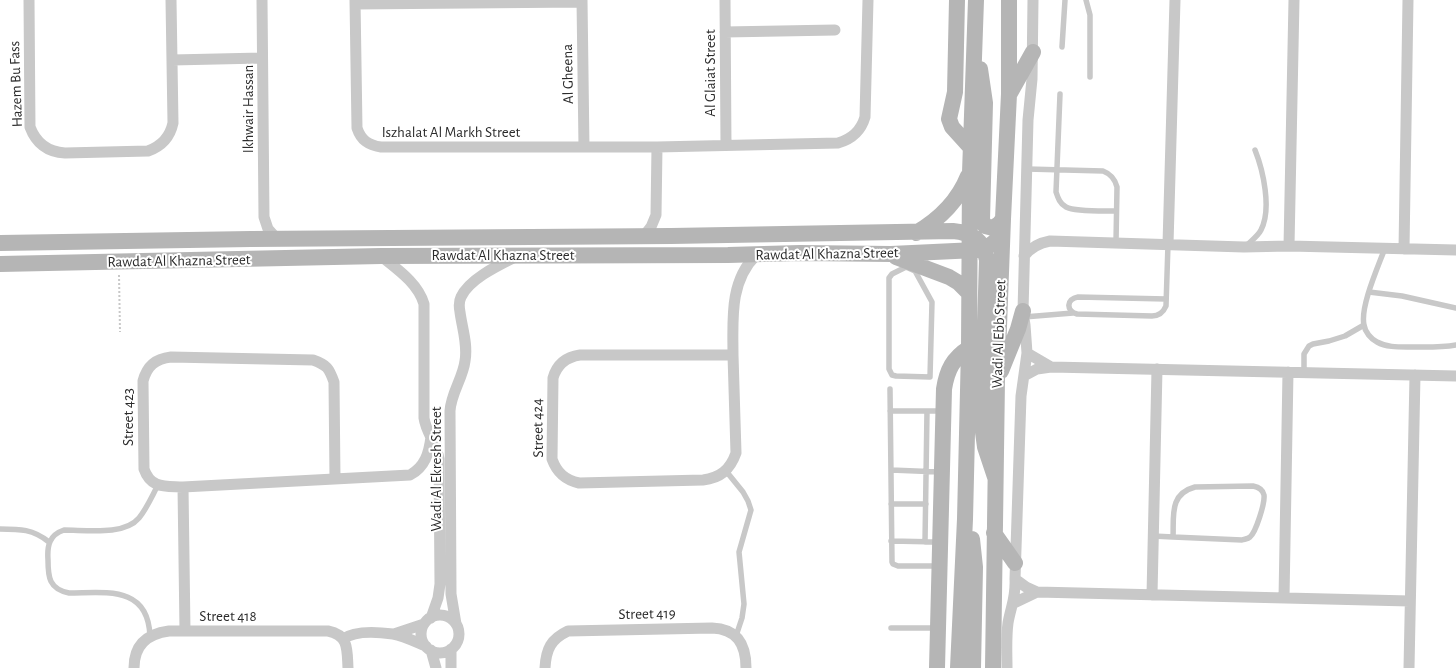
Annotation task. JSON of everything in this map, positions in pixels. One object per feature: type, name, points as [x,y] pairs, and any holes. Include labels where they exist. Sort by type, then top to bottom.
[{"type":"street","name":"Hazem Bu Fass","points":[[29,0],[30,127],[40,144],[52,151],[65,153],[148,151],[160,145],[169,135],[173,123],[172,0]]},
{"type":"street","name":"Ikhwair Hassan","points":[[262,0],[264,217],[268,229],[277,239]]},
{"type":"street","name":"Al Glaiat Street","points":[[725,0],[726,146]]},
{"type":"street","name":"Iszhalat Al Markh Street","points":[[355,2],[357,128],[362,138],[367,143],[381,147],[657,147],[838,143],[844,142],[856,134],[863,123],[865,116],[868,0]]},
{"type":"street","points":[[957,0],[954,92],[949,119],[952,127],[971,148]]},
{"type":"street","points":[[976,0],[969,234],[980,242],[976,249],[986,254],[987,267],[982,425],[985,447],[995,477]]},
{"type":"street","name":"Wadi Al Ebb Street","points":[[993,668],[997,380],[1009,94],[1009,0]]},
{"type":"street","points":[[1007,668],[1008,628],[1014,602],[1015,589],[1021,396],[1027,353],[1027,339],[1023,314],[1027,169],[1033,52],[1033,0]]},
{"type":"street","points":[[1168,244],[1175,0]]},
{"type":"street","points":[[1289,246],[1294,0]]},
{"type":"street","points":[[1404,249],[1408,0]]},
{"type":"street","points":[[355,2],[582,1]]},
{"type":"street","name":"Al Gheena","points":[[582,1],[584,147]]},
{"type":"street","points":[[725,32],[836,30]]},
{"type":"street","points":[[974,48],[983,81],[985,103],[982,220],[985,226],[992,228],[999,224],[1003,219]]},
{"type":"street","points":[[1009,94],[1033,52]]},
{"type":"street","points":[[172,60],[262,58]]},
{"type":"street","points":[[644,236],[651,227],[656,215],[657,147]]},
{"type":"street","points":[[916,233],[936,220],[949,208],[960,194],[970,173]]},
{"type":"street","points":[[656,215],[671,236]]},
{"type":"street","name":"Ikhwair Hassan","points":[[251,239],[259,229],[264,217]]},
{"type":"street","points":[[1025,228],[1037,237],[1050,241]]},
{"type":"street","name":"Rawdat Al Khazna Street","points":[[0,243],[953,232],[969,234]]},
{"type":"street","points":[[800,234],[800,253]]},
{"type":"street","name":"Rawdat Al Khazna Street","points":[[0,264],[381,256],[756,255],[800,253],[891,254],[976,249],[1002,236]]},
{"type":"street","points":[[1024,256],[1038,244],[1050,241],[1244,247],[1289,246],[1456,250]]},
{"type":"street","name":"Wadi Al Ebb Street","points":[[958,668],[965,519],[969,293],[976,249]]},
{"type":"street","points":[[891,254],[949,277],[960,283],[969,293]]},
{"type":"street","name":"Wadi Al Ekresh Street","points":[[456,624],[451,594],[450,415],[451,402],[464,369],[466,356],[459,302],[463,293],[474,281],[502,264],[521,255]]},
{"type":"street","points":[[728,255],[736,262],[740,272],[740,277]]},
{"type":"street","points":[[726,471],[733,462],[736,453],[733,355],[734,299],[740,277],[747,265],[756,255]]},
{"type":"street","points":[[381,256],[414,285],[420,293],[424,304],[424,418],[425,425],[436,446],[439,459],[440,584],[438,598],[422,630],[421,636],[428,648],[436,668]]},
{"type":"street","points":[[997,380],[1018,330],[1023,314]]},
{"type":"street","name":"Wadi Al Ebb Street","points":[[938,668],[940,566],[933,542],[942,472],[944,411],[938,378],[948,369],[960,353],[969,348]]},
{"type":"street","points":[[1027,353],[1051,367]]},
{"type":"street","name":"Street 424","points":[[726,471],[712,479],[702,480],[579,483],[565,478],[554,466],[552,459],[553,378],[555,370],[559,364],[565,359],[573,356],[733,355]]},
{"type":"street","name":"Street 423","points":[[158,485],[150,480],[144,469],[143,381],[152,364],[158,360],[171,357],[314,360],[325,364],[331,372],[334,382],[335,479]]},
{"type":"street","points":[[1024,376],[1037,370],[1051,367],[1456,376]]},
{"type":"street","points":[[1152,595],[1157,369]]},
{"type":"street","points":[[1284,598],[1288,372]]},
{"type":"street","points":[[1409,668],[1415,375]]},
{"type":"street","points":[[158,485],[183,487],[410,475],[416,471],[425,460],[431,437]]},
{"type":"street","points":[[183,487],[185,631]]},
{"type":"street","points":[[965,519],[970,530],[974,554],[973,668]]},
{"type":"street","points":[[994,533],[1015,563]]},
{"type":"street","points":[[1015,579],[1026,587],[1037,592],[1410,601]]},
{"type":"street","points":[[1014,602],[1037,592]]},
{"type":"street","points":[[394,634],[436,616],[447,616],[456,624],[459,634],[452,649],[451,668]]},
{"type":"street","name":"Street 419","points":[[546,668],[547,652],[552,642],[560,635],[568,631],[716,628],[729,631],[736,636]]},
{"type":"street","name":"Street 418","points":[[150,636],[159,632],[185,631],[328,631],[334,632],[343,639]]},
{"type":"street","points":[[348,668],[347,648],[343,639],[350,635],[359,633],[394,634],[441,653],[452,649]]},
{"type":"street","points":[[134,668],[136,654],[141,644],[150,636]]},
{"type":"street","points":[[736,636],[745,650],[746,668]]},
{"type":"lane","points":[[1062,47],[1065,0]]},
{"type":"lane","points":[[1086,0],[1090,15],[1090,77]]},
{"type":"lane","points":[[1060,94],[1057,197],[1067,208],[1077,210],[1116,211]]},
{"type":"lane","points":[[1244,247],[1260,231],[1265,217],[1266,199],[1264,183],[1255,150]]},
{"type":"lane","points":[[1027,169],[1103,171],[1111,176],[1116,182],[1117,187],[1116,242]]},
{"type":"lane","points":[[1023,314],[1073,313],[1159,315],[1164,310],[1166,299],[1168,244]]},
{"type":"lane","points":[[1385,248],[1369,292],[1364,314],[1364,325],[1371,338],[1377,342],[1393,346],[1435,347],[1456,345]]},
{"type":"lane","points":[[903,268],[909,268],[915,271],[932,302],[938,378],[896,376],[890,372],[889,369],[888,281],[892,274],[903,268]]},
{"type":"lane","points":[[1369,292],[1402,296],[1456,308]]},
{"type":"lane","points":[[1073,313],[1069,310],[1068,305],[1073,298],[1078,297],[1166,299]]},
{"type":"lane","points":[[1304,372],[1304,354],[1309,346],[1345,336],[1364,325]]},
{"type":"lane","points":[[890,389],[891,559],[893,564],[898,566],[940,566]]},
{"type":"lane","points":[[890,411],[944,411]]},
{"type":"lane","points":[[891,541],[933,542],[926,504],[927,411]]},
{"type":"lane","points":[[890,470],[942,472]]},
{"type":"lane","points":[[726,471],[748,501],[751,510],[739,552],[744,604],[742,618],[736,636]]},
{"type":"lane","points":[[150,636],[146,616],[140,606],[132,599],[118,594],[69,593],[55,587],[48,575],[48,552],[50,542],[56,534],[64,530],[118,530],[129,526],[138,519],[158,485]]},
{"type":"lane","points":[[1153,536],[1173,537],[1246,539],[1250,537],[1255,530],[1264,496],[1257,487],[1253,486],[1195,487],[1186,490],[1178,496],[1174,505],[1173,537]]},
{"type":"lane","points":[[891,504],[926,504]]},
{"type":"lane","points":[[0,529],[30,531],[41,535],[50,542]]},
{"type":"lane","points":[[891,628],[938,628]]},
{"type":"path","points":[[119,262],[120,332]]}]
